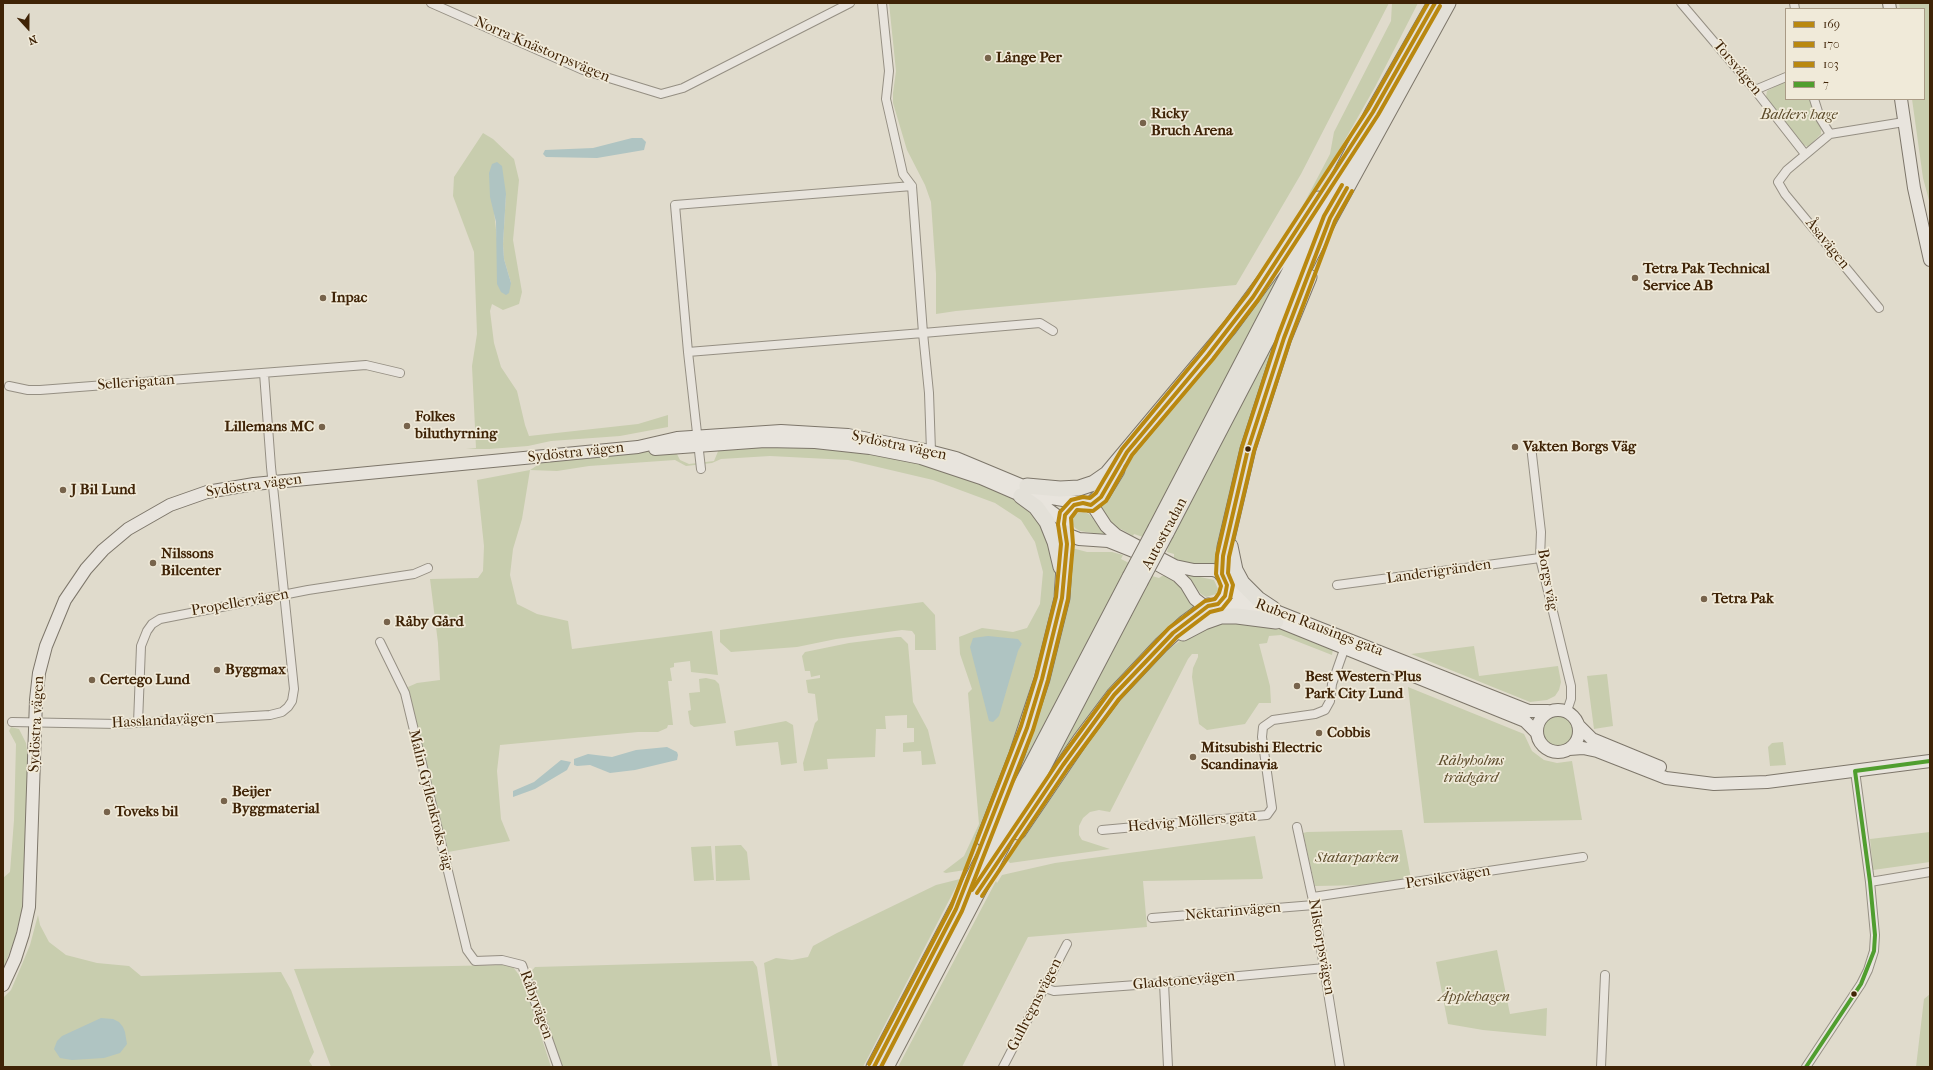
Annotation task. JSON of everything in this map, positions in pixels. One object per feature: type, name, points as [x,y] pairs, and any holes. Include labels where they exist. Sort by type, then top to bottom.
[{"type":"highway","name":"Autostradan","points":[[1161,530],[1373,112],[1435,3]]},
{"type":"highway","name":"Autostradan","points":[[874,1067],[956,909],[1448,3]]},
{"type":"highway","points":[[1024,491],[1060,490],[1087,486],[1107,474],[1208,355],[1253,297],[1296,233],[1373,112]]},
{"type":"highway","points":[[1225,579],[1223,556],[1248,449],[1265,394],[1330,218]]},
{"type":"highway","points":[[1086,504],[1103,493],[1127,452]]},
{"type":"highway","points":[[1024,491],[1047,522],[1055,542],[1064,581]]},
{"type":"highway","points":[[956,909],[1027,728],[1044,672],[1058,617],[1064,581],[1065,527]]},
{"type":"highway","points":[[1229,529],[1231,555],[1237,576],[1251,593],[1275,615]]},
{"type":"highway","name":"Autostradan","points":[[886,1067],[982,883],[1135,579]]},
{"type":"highway","points":[[982,883],[1102,710],[1149,656],[1185,623],[1213,605]]},
{"type":"highway","points":[[1149,656],[1185,632],[1213,619],[1237,616],[1275,615]]},
{"type":"main road","points":[[1901,100],[1914,188],[1930,260]]},
{"type":"main road","points":[[1914,188],[1930,243]]},
{"type":"main road","name":"Sydöstra vägen","points":[[698,442],[781,431],[826,433],[872,438],[956,458],[1024,491],[1048,508],[1075,538],[1108,541],[1133,551],[1178,576],[1186,584],[1198,602],[1213,605]]},
{"type":"main road","name":"Sydöstra vägen","points":[[3,985],[15,959],[23,934],[29,907],[35,723],[39,673],[46,646],[58,614],[79,579],[103,550],[139,522],[182,500],[222,488],[638,447],[677,438],[698,442],[791,441],[870,448],[921,458],[1024,491],[1086,504]]},
{"type":"main road","points":[[1065,527],[1069,509],[1086,504],[1097,511],[1106,526],[1120,538],[1180,568],[1213,570],[1225,579],[1226,596],[1213,605]]},
{"type":"main road","name":"Ruben Rausings gata","points":[[1225,579],[1244,598],[1275,615],[1346,643],[1528,711],[1548,711],[1554,709],[1566,711],[1574,717],[1578,726],[1592,739],[1684,779]]},
{"type":"main road","name":"Ruben Rausings gata","points":[[1213,605],[1242,607],[1275,615]]},
{"type":"main road","name":"Ruben Rausings gata","points":[[1346,643],[1525,721],[1536,732],[1538,739],[1548,750],[1554,752],[1583,748],[1597,751],[1666,778],[1684,779],[1714,784],[1738,784],[1930,761]]},
{"type":"main road","points":[[1536,732],[1539,720],[1548,711]]},
{"type":"main road","points":[[1569,749],[1578,736],[1578,726]]},
{"type":"street","name":"Norra Knästorpsvägen","points":[[431,3],[584,70],[661,94],[683,88],[850,3]]},
{"type":"street","points":[[882,3],[889,71],[886,99],[903,174],[912,186],[929,393],[931,451]]},
{"type":"street","name":"Torsvägen","points":[[1681,3],[1755,90],[1805,154]]},
{"type":"street","points":[[1755,90],[1785,77]]},
{"type":"street","points":[[1814,100],[1820,118],[1830,134]]},
{"type":"street","points":[[1805,154],[1830,134],[1904,122]]},
{"type":"street","name":"Åsavägen","points":[[1805,154],[1779,179],[1779,185],[1879,308]]},
{"type":"street","points":[[701,469],[688,352],[675,205],[912,186]]},
{"type":"street","points":[[688,352],[1040,323],[1053,330]]},
{"type":"street","name":"Sellerigatan","points":[[9,386],[28,390],[366,365],[400,373]]},
{"type":"street","points":[[264,373],[273,482],[285,595]]},
{"type":"street","name":"Borgs väg","points":[[1531,446],[1540,532],[1540,558],[1571,686],[1571,699],[1566,711]]},
{"type":"street","name":"Landerigränden","points":[[1337,585],[1540,558]]},
{"type":"street","name":"Propellervägen","points":[[138,723],[141,646],[145,634],[152,624],[166,616],[414,574],[428,568]]},
{"type":"street","name":"Hasslandavägen","points":[[12,722],[118,724],[270,715],[282,712],[292,701],[294,689],[285,595]]},
{"type":"street","name":"Malin Gyllenkroks väg","points":[[380,642],[405,693],[467,950],[474,960]]},
{"type":"street","name":"Hedvig Möllers gata","points":[[1102,830],[1267,815],[1272,808],[1262,732],[1263,727],[1273,720],[1315,714],[1325,710],[1330,701],[1332,684],[1346,643]]},
{"type":"street","points":[[1806,1067],[1861,984],[1873,957],[1875,935],[1870,882],[1855,771]]},
{"type":"street","name":"Nilstorpsvägen","points":[[1297,827],[1313,901],[1340,1067]]},
{"type":"street","name":"Persikevägen","points":[[1313,901],[1583,857]]},
{"type":"street","points":[[1870,882],[1930,872]]},
{"type":"street","name":"Nektarinvägen","points":[[1152,918],[1313,901]]},
{"type":"street","name":"Gullregnsvägen","points":[[1003,1067],[1067,944]]},
{"type":"street","name":"Råbyvägen","points":[[474,960],[502,960],[522,965],[558,1067]]},
{"type":"street","name":"Gladstonevägen","points":[[1044,988],[1054,991],[1164,984],[1325,968]]},
{"type":"street","points":[[1601,1067],[1605,975]]},
{"type":"street","points":[[1164,984],[1168,1067]]},
{"type":"green space","points":[[889,3],[1389,3],[1301,174],[1236,285],[936,314],[936,274],[931,202],[925,185],[907,150],[893,103],[896,71]]},
{"type":"green space","points":[[1392,3],[1418,3],[1375,87],[1295,228],[1300,211],[1330,154],[1334,132],[1391,21]]},
{"type":"green space","points":[[1899,3],[1930,3],[1930,204],[1923,178],[1912,100],[1925,100],[1925,8],[1900,8]]},
{"type":"green space","name":"Balders hage","points":[[1785,82],[1785,100],[1810,100],[1821,126],[1821,134],[1808,147],[1802,144],[1766,97],[1767,91]]},
{"type":"green space","points":[[483,133],[493,139],[514,159],[519,180],[513,240],[522,292],[519,304],[503,310],[492,304],[490,311],[494,343],[501,367],[517,391],[529,436],[638,424],[668,415],[668,427],[620,436],[551,441],[528,446],[466,449],[476,448],[472,366],[477,334],[474,252],[453,196],[454,177]],"holes":[[[506,194],[503,244],[504,259],[511,283],[497,284],[497,239],[494,211]]]},
{"type":"green space","points":[[1289,258],[1143,537],[1134,534],[1133,536],[1121,529],[1115,530],[1098,505],[1132,455]]},
{"type":"green space","points":[[1289,313],[1257,400],[1229,493],[1218,566],[1174,562],[1174,554],[1167,552],[1169,544]]},
{"type":"green space","points":[[758,445],[840,447],[932,466],[1011,495],[1036,512],[1055,562],[1054,594],[1037,664],[1011,752],[989,814],[965,870],[946,873],[943,872],[964,856],[979,824],[968,693],[972,689],[960,654],[959,637],[982,628],[1013,632],[1027,628],[1040,604],[1043,572],[1035,542],[1021,520],[995,503],[933,480],[848,460],[770,456],[721,459],[712,463],[686,466],[675,460],[589,466],[557,471],[530,470],[544,461],[646,451],[675,450],[680,460],[689,464],[714,461],[719,449]],"holes":[[[973,638],[1022,644],[1018,650]]]},
{"type":"green space","points":[[530,470],[522,519],[513,549],[510,575],[517,604],[537,614],[568,621],[572,649],[712,631],[718,675],[691,672],[690,661],[674,663],[674,667],[670,668],[672,681],[668,681],[673,725],[668,725],[667,728],[658,732],[638,732],[500,745],[497,771],[501,819],[510,841],[448,852],[408,687],[417,683],[440,680],[438,643],[430,579],[478,578],[483,571],[484,546],[477,480]]},
{"type":"green space","points":[[1084,512],[1089,514],[1106,534],[1105,535],[1080,531],[1075,528],[1072,523],[1074,516],[1078,513]]},
{"type":"green space","points":[[1072,548],[1087,552],[1112,552],[1123,555],[1121,559],[1129,563],[1014,786],[1011,784]]},
{"type":"green space","points":[[1186,574],[1214,580],[1218,589],[1216,594],[1206,597],[1201,594]]},
{"type":"green space","points":[[1152,576],[1159,578],[1162,576],[1172,576],[1197,607],[1037,793]]},
{"type":"green space","points":[[923,602],[935,615],[936,650],[915,650],[915,635],[912,631],[902,630],[836,639],[797,647],[731,652],[720,642],[720,630]]},
{"type":"green space","points":[[1225,620],[1276,626],[1333,649],[1332,655],[1281,635],[1269,636],[1267,643],[1259,644],[1270,686],[1271,703],[1259,703],[1245,724],[1207,730],[1199,724],[1192,677],[1193,668],[1198,654],[1192,654],[1188,659],[1110,812],[1099,810],[1090,812],[1083,818],[1079,826],[1079,835],[1082,840],[1110,849],[1010,863],[1008,861],[1029,824],[1097,724],[1166,651],[1190,634]]},
{"type":"green space","points":[[901,637],[908,644],[913,702],[928,730],[936,764],[922,765],[921,751],[903,752],[903,743],[914,742],[914,728],[907,728],[907,715],[885,716],[886,729],[876,729],[875,757],[827,759],[828,769],[804,771],[803,763],[815,723],[818,720],[815,694],[808,693],[806,680],[820,678],[820,675],[811,677],[810,671],[805,671],[802,656],[805,652],[849,643]]},
{"type":"green space","points":[[1474,646],[1479,676],[1558,666],[1561,682],[1559,690],[1555,696],[1547,700],[1530,702],[1411,654]]},
{"type":"green space","points":[[1607,674],[1613,726],[1594,729],[1587,676]]},
{"type":"green space","points":[[706,678],[715,680],[719,684],[726,723],[694,727],[690,724],[688,711],[691,710],[689,693],[700,692],[699,679]]},
{"type":"green space","name":"Råbyholms trädgård","points":[[1408,687],[1524,734],[1532,751],[1544,760],[1557,763],[1572,761],[1582,820],[1424,823]]},
{"type":"green space","points":[[1558,714],[1569,719],[1574,730],[1569,741],[1558,746],[1547,741],[1542,730],[1547,719]]},
{"type":"green space","points":[[786,721],[793,725],[797,763],[781,765],[778,742],[736,746],[734,731]]},
{"type":"green space","points":[[11,727],[19,729],[26,743],[29,765],[22,910],[14,941],[3,969],[3,878],[10,872],[14,820],[16,744],[9,731]]},
{"type":"green space","points":[[1783,742],[1786,765],[1770,766],[1768,747],[1772,743]]},
{"type":"green space","name":"Statarparken","points":[[1402,830],[1411,879],[1369,885],[1315,886],[1303,833]]},
{"type":"green space","points":[[1930,832],[1930,862],[1873,870],[1870,839]]},
{"type":"green space","points":[[1255,836],[1262,879],[1143,881],[1147,927],[1028,937],[962,1067],[898,1067],[996,881],[997,883],[1002,875],[1055,863]]},
{"type":"green space","points":[[741,845],[747,852],[750,880],[716,881],[715,846]]},
{"type":"green space","points":[[711,846],[714,880],[694,881],[691,847]]},
{"type":"green space","points":[[960,879],[863,1067],[778,1067],[764,963],[776,958],[792,960],[808,957],[813,946],[837,933],[936,885]]},
{"type":"green space","points":[[38,915],[40,925],[49,942],[66,955],[97,963],[129,966],[141,976],[281,972],[291,990],[314,1052],[309,1061],[313,1067],[3,1067],[3,998],[11,990],[20,969],[30,945]]},
{"type":"green space","name":"Äpplehagen","points":[[1497,950],[1510,1014],[1547,1008],[1546,1036],[1483,1030],[1448,1024],[1436,962]]},
{"type":"green space","points":[[753,961],[757,967],[772,1067],[561,1067],[529,974],[535,967]]},
{"type":"green space","points":[[505,965],[513,967],[523,980],[551,1067],[331,1067],[294,969]]},
{"type":"green space","points":[[1930,994],[1930,1067],[1916,1067],[1924,999]]},
{"type":"shaded area","points":[[632,138],[642,138],[646,142],[644,150],[597,158],[546,157],[543,154],[545,150],[593,148]]},
{"type":"shaded area","points":[[497,162],[502,166],[506,194],[503,244],[504,259],[511,283],[509,293],[506,295],[501,292],[497,284],[496,222],[490,197],[489,173],[492,164]]},
{"type":"shaded area","points":[[988,636],[1018,639],[1022,644],[1018,651],[999,716],[993,722],[989,721],[970,647],[973,638]]},
{"type":"shaded area","points":[[667,747],[677,752],[677,760],[635,770],[610,773],[590,765],[574,765],[574,759],[588,754],[612,757],[636,750]]},
{"type":"shaded area","points":[[561,760],[571,762],[567,770],[535,789],[513,797],[513,791],[534,782]]},
{"type":"shaded area","points":[[101,1018],[113,1019],[119,1022],[123,1027],[127,1044],[120,1053],[104,1058],[72,1060],[60,1058],[54,1049],[57,1041],[62,1036]]},
{"type":"transit line","name":"103","points":[[869,1064],[951,907],[1021,726],[1036,677],[1056,597],[1061,544],[1058,524],[1060,512],[1071,500],[1083,497],[1090,498],[1096,493],[1122,449],[1203,351],[1248,293],[1368,109],[1428,3]]},
{"type":"transit line","name":"169","points":[[874,1067],[956,909],[1027,728],[1042,679],[1062,598],[1067,544],[1064,524],[1065,515],[1074,505],[1083,503],[1091,505],[1101,497],[1127,452],[1208,355],[1253,297],[1373,112],[1435,3]]},
{"type":"transit line","name":"170","points":[[881,1067],[962,911],[1033,730],[1048,680],[1068,599],[1073,544],[1071,518],[1077,510],[1093,511],[1106,501],[1132,455],[1213,359],[1258,300],[1378,115],[1440,6]]},
{"type":"transit line","name":"103","points":[[972,890],[1058,762],[1110,691],[1169,628],[1205,601],[1215,599],[1219,593],[1221,586],[1216,574],[1217,555],[1242,447],[1278,336],[1324,216],[1342,185]]},
{"type":"transit line","name":"169","points":[[977,893],[1063,765],[1114,695],[1173,633],[1208,606],[1218,604],[1225,596],[1227,585],[1222,574],[1223,556],[1248,449],[1284,338],[1330,218],[1347,188]]},
{"type":"transit line","name":"170","points":[[982,896],[1068,768],[1119,699],[1177,637],[1210,612],[1222,609],[1230,599],[1233,585],[1228,573],[1229,557],[1254,451],[1290,340],[1335,221],[1352,191]]},
{"type":"transit line","name":"7","points":[[1855,771],[1930,761]]},
{"type":"transit line","name":"7","points":[[1806,1067],[1861,984],[1874,951],[1875,935],[1870,882],[1855,771]]},
{"type":"place","name":"Långe Per","points":[[988,58]]},
{"type":"place","name":"Ricky Bruch Arena","points":[[1143,123]]},
{"type":"place","name":"Tetra Pak Technical Service AB","points":[[1635,278]]},
{"type":"place","name":"Inpac","points":[[323,298]]},
{"type":"place","name":"Folkes biluthyrning","points":[[407,426]]},
{"type":"place","name":"Lillemans MC","points":[[322,427]]},
{"type":"place","name":"Vakten Borgs Väg","points":[[1515,447]]},
{"type":"place","name":"J Bil Lund","points":[[63,490]]},
{"type":"place","name":"Nilssons Bilcenter","points":[[153,563]]},
{"type":"place","name":"Tetra Pak","points":[[1704,599]]},
{"type":"place","name":"Råby Gård","points":[[387,622]]},
{"type":"place","name":"Byggmax","points":[[217,670]]},
{"type":"place","name":"Certego Lund","points":[[92,680]]},
{"type":"place","name":"Best Western Plus Park City Lund","points":[[1297,686]]},
{"type":"place","name":"Cobbis","points":[[1319,733]]},
{"type":"place","name":"Mitsubishi Electric Scandinavia","points":[[1193,757]]},
{"type":"place","name":"Beijer Byggmaterial","points":[[224,801]]},
{"type":"place","name":"Toveks bil","points":[[107,812]]}]
